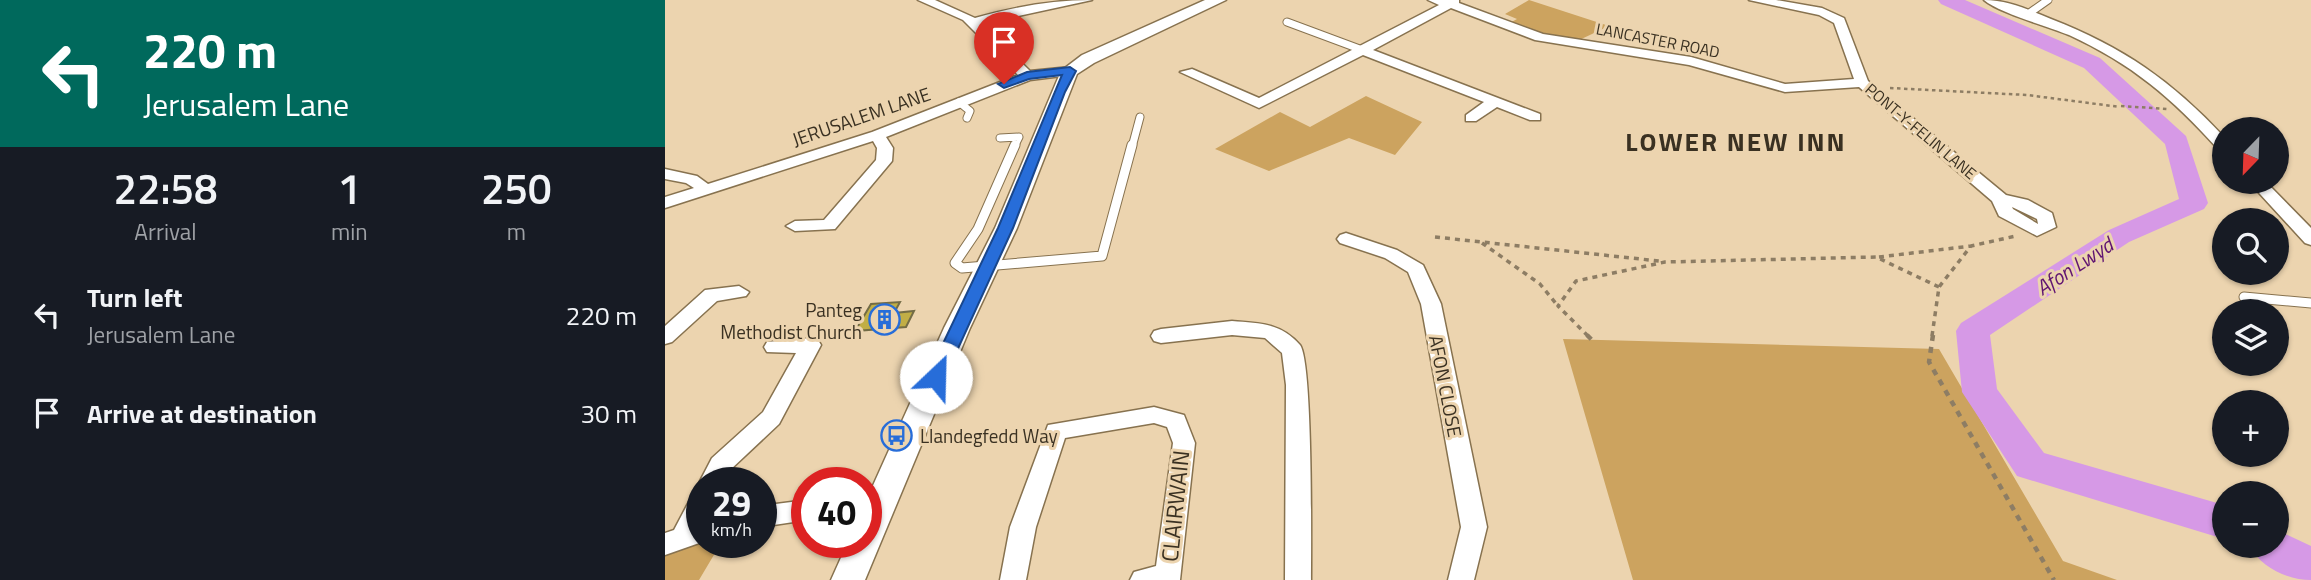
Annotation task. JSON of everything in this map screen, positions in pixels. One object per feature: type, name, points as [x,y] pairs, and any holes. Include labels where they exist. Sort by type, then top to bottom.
[{"type":"street","points":[[924,0],[967,17],[1027,76]]},
{"type":"street","points":[[974,23],[1010,12],[1086,0]]},
{"type":"street","points":[[882,484],[1006,228],[1059,92],[1070,71],[1098,54],[1217,0]]},
{"type":"street","name":"LANCASTER ROAD","points":[[1434,0],[1455,2],[1540,37],[1691,61],[1785,88],[1864,85]]},
{"type":"street","name":"PONT-Y-FELIN LANE","points":[[1755,0],[1822,12],[1840,21],[1864,85],[2000,199],[2022,204],[2046,217],[2047,227],[2037,231]]},
{"type":"street","points":[[1990,0],[2028,13],[2095,43],[2147,73],[2180,99],[2212,133]]},
{"type":"street","points":[[1187,72],[1259,104],[1455,2]]},
{"type":"street","points":[[1365,51],[1535,117]]},
{"type":"street","name":"JERUSALEM LANE","points":[[665,203],[877,135],[1027,76],[1070,71]]},
{"type":"street","points":[[1471,118],[1495,102]]},
{"type":"street","points":[[795,226],[829,225],[884,161],[885,148],[877,135]]},
{"type":"street","points":[[665,174],[691,179],[703,189]]},
{"type":"street","points":[[2268,194],[2311,239]]},
{"type":"street","name":"AFON CLOSE","points":[[1346,239],[1391,254],[1416,269],[1431,304],[1474,527],[1461,580]]},
{"type":"street","points":[[665,337],[712,295],[739,292]]},
{"type":"street","points":[[1161,336],[1232,328],[1270,331],[1292,350],[1297,385],[1297,580]]},
{"type":"street","points":[[719,467],[771,418],[811,345],[774,347]]},
{"type":"street","name":"CLAIRWAIN","points":[[1013,580],[1023,527],[1056,431],[1154,415],[1176,421],[1184,443],[1159,578]]},
{"type":"street","points":[[848,580],[857,558]]},
{"type":"lane","points":[[2028,13],[2048,0]]},
{"type":"lane","points":[[1287,22],[1365,51]]},
{"type":"lane","points":[[959,102],[970,111],[967,118]]},
{"type":"lane","points":[[1000,138],[1019,137],[978,229],[955,262],[962,268],[1102,256],[1140,117]]},
{"type":"lane","points":[[2244,298],[2311,303]]},
{"type":"path","points":[[1864,85],[2027,95],[2120,106],[2163,108]]},
{"type":"path","points":[[1435,237],[1665,262],[1876,257],[1971,246],[2037,231]]},
{"type":"path","points":[[1481,242],[1540,284],[1592,340]]},
{"type":"path","points":[[1971,246],[1940,287],[1929,362],[2054,580]]},
{"type":"path","points":[[1876,257],[1940,287]]},
{"type":"path","points":[[1558,306],[1576,281],[1665,262]]},
{"type":"shaded area","points":[[1529,0],[1609,26],[1575,42],[1506,25],[1517,19],[1505,14]]},
{"type":"shaded area","points":[[1366,96],[1422,122],[1395,155],[1349,138],[1269,171],[1215,149],[1280,112],[1310,127]]},
{"type":"shaded area","points":[[1563,339],[1939,349],[2063,561],[2117,580],[1633,580]]},
{"type":"shaded area","points":[[686,546],[686,558],[712,558],[699,580],[665,580],[665,552]]},
{"type":"building","name":"Panteg Methodist Church","points":[[900,302],[894,313],[914,311],[906,327],[855,331],[871,304]]},
{"type":"waterway","name":"Afon Lwyd","points":[[1948,0],[2092,63],[2177,141],[2194,203],[2119,236],[1973,331],[1980,392],[2031,465],[2212,518]]},
{"type":"waterway","name":"Afon Lwyd","points":[[2289,555],[2311,567]]},
{"type":"place","name":"Panteg Methodist Church","points":[[885,320]]},
{"type":"place","name":"Llandegfedd Way","points":[[897,435]]},
{"type":"district","name":"LOWER NEW INN","points":[[1736,141]]},
{"type":"route","points":[[936,377],[1006,228],[1059,92],[1070,71],[1027,76],[1004,84]]}]
